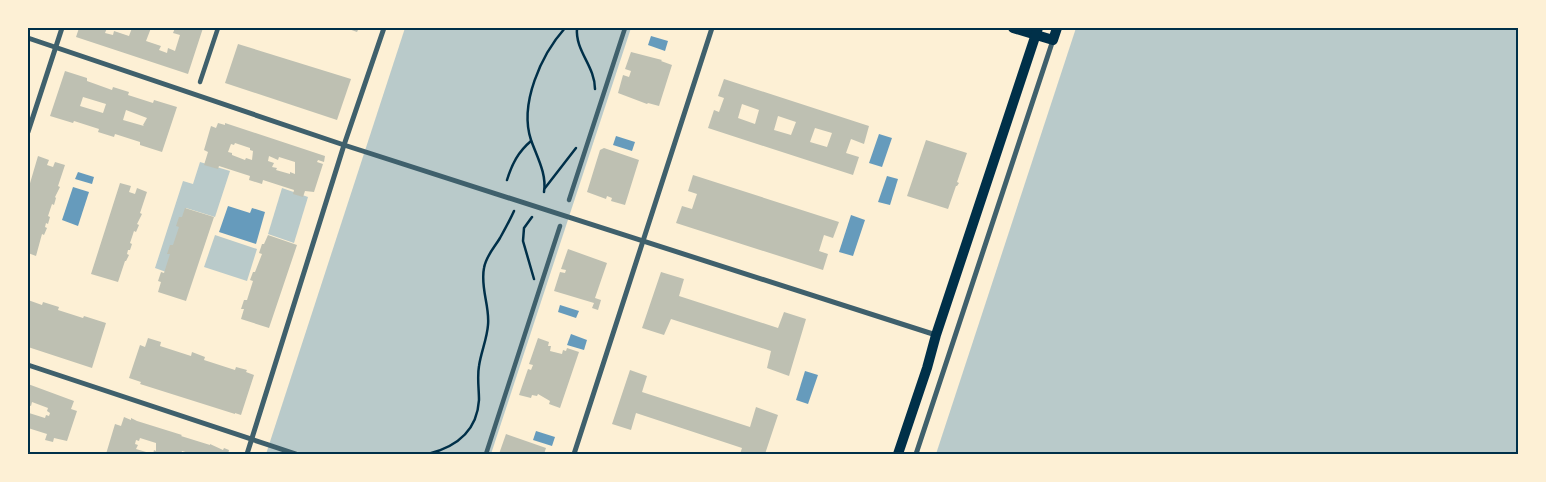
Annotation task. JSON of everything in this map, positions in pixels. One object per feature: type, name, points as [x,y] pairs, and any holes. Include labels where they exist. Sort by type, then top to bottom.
[{"type":"main road","points":[[1013,28],[1037,31],[1053,40],[1057,28]]},
{"type":"main road","points":[[898,454],[1037,31]]},
{"type":"street","points":[[28,132],[62,28]]},
{"type":"street","points":[[200,82],[218,28]]},
{"type":"street","points":[[247,454],[344,145],[384,28]]},
{"type":"street","points":[[569,200],[625,28]]},
{"type":"street","points":[[574,454],[712,28]]},
{"type":"street","points":[[28,38],[344,145],[936,335]]},
{"type":"street","points":[[916,454],[1053,40]]},
{"type":"street","points":[[486,454],[560,226]]},
{"type":"street","points":[[28,365],[296,454]]},
{"type":"path","points":[[565,28],[546,56],[531,91],[527,113],[527,125],[531,141],[540,161],[544,190],[578,145]]},
{"type":"path","points":[[577,28],[579,46],[595,80],[595,93]]},
{"type":"path","points":[[507,180],[516,157],[531,141]]},
{"type":"path","points":[[428,454],[444,450],[459,441],[469,429],[476,416],[479,365],[488,325],[488,312],[483,294],[484,268],[488,256],[514,211]]},
{"type":"path","points":[[532,217],[524,228],[523,241],[539,291]]},
{"type":"shaded area","points":[[405,28],[631,28],[491,454],[266,454]]},
{"type":"shaded area","points":[[1076,28],[1518,28],[1518,454],[936,454]]},
{"type":"shaded area","points":[[200,162],[230,171],[215,217],[186,208],[166,272],[155,268],[183,181],[193,184]]},
{"type":"shaded area","points":[[282,188],[308,197],[294,243],[268,234]]},
{"type":"shaded area","points":[[215,235],[257,249],[247,281],[204,267]]},
{"type":"water","points":[[651,36],[668,41],[665,51],[648,45]]},
{"type":"water","points":[[879,134],[892,138],[882,167],[869,163]]},
{"type":"water","points":[[616,136],[635,142],[632,151],[613,145]]},
{"type":"water","points":[[78,172],[94,177],[92,184],[75,179]]},
{"type":"water","points":[[887,176],[898,179],[890,205],[878,202]]},
{"type":"water","points":[[73,187],[89,192],[78,226],[62,220]]},
{"type":"water","points":[[228,206],[250,213],[252,208],[265,212],[256,244],[219,232]]},
{"type":"water","points":[[851,215],[865,220],[853,256],[839,252]]},
{"type":"water","points":[[560,305],[579,311],[576,318],[558,312]]},
{"type":"water","points":[[571,334],[587,340],[584,350],[567,345]]},
{"type":"water","points":[[805,371],[818,375],[808,404],[796,400]]},
{"type":"water","points":[[536,431],[555,437],[552,446],[533,440]]},
{"type":"building","points":[[79,28],[107,28],[105,33],[113,35],[114,31],[129,36],[132,28],[151,28],[146,41],[161,46],[159,50],[167,53],[168,48],[175,51],[180,35],[173,33],[175,28],[203,28],[188,74],[76,37]]},
{"type":"building","points":[[346,28],[359,28],[357,32]]},
{"type":"building","points":[[238,44],[351,79],[337,120],[225,83]]},
{"type":"building","points":[[631,52],[662,60],[672,65],[659,106],[647,104],[618,93],[623,75],[629,77],[631,71],[625,69]]},
{"type":"building","points":[[65,71],[87,78],[87,81],[112,90],[113,87],[129,92],[128,95],[153,103],[154,100],[177,107],[162,152],[140,145],[140,142],[115,134],[114,137],[98,132],[99,129],[50,116]],"holes":[[[83,97],[106,104],[103,113],[80,106]],[[126,110],[147,118],[144,126],[123,120]]]},
{"type":"building","points":[[724,79],[869,126],[864,144],[851,139],[846,153],[859,157],[853,175],[708,128],[714,110],[719,112],[724,98],[718,96]],"holes":[[[742,104],[759,110],[755,124],[738,118]],[[778,116],[796,122],[791,135],[774,130]],[[815,128],[832,133],[827,147],[810,142]]]},
{"type":"building","points":[[218,123],[225,125],[225,123],[325,156],[324,162],[318,160],[317,162],[323,164],[314,192],[305,191],[303,197],[293,194],[294,190],[263,180],[262,184],[249,180],[250,176],[219,166],[218,169],[204,165],[208,152],[204,150],[211,126],[216,128]],"holes":[[[235,143],[250,148],[253,151],[252,160],[246,158],[245,160],[228,152],[231,144],[234,145]],[[269,156],[278,160],[279,157],[295,162],[295,174],[276,170],[277,168],[272,167],[274,163],[268,161]]]},
{"type":"building","points":[[926,140],[967,153],[957,182],[959,183],[956,186],[948,209],[907,196]]},
{"type":"building","points":[[604,148],[639,160],[625,205],[611,201],[612,198],[607,196],[606,199],[587,192],[600,150]]},
{"type":"building","points":[[38,156],[49,160],[47,165],[53,167],[55,162],[65,165],[54,205],[52,204],[48,216],[50,217],[48,224],[46,223],[45,227],[47,228],[44,235],[42,234],[36,256],[28,253],[28,190]]},
{"type":"building","points":[[693,175],[839,222],[833,238],[824,235],[819,251],[828,254],[823,270],[676,223],[682,206],[692,209],[697,194],[688,191]]},
{"type":"building","points":[[120,183],[131,186],[129,192],[135,194],[137,188],[147,192],[140,213],[142,214],[137,224],[139,225],[136,232],[134,231],[130,243],[132,244],[127,254],[129,255],[118,282],[91,274]]},
{"type":"building","points":[[185,208],[214,217],[186,301],[158,292],[161,282],[158,281],[161,272],[164,273],[170,254],[167,254],[170,245],[173,245],[179,227],[176,226]]},
{"type":"building","points":[[268,235],[297,245],[269,328],[241,319],[244,309],[241,309],[244,300],[247,300],[253,281],[250,280],[262,254],[259,253],[262,244],[264,244]]},
{"type":"building","points":[[568,249],[607,263],[595,298],[601,300],[598,310],[592,308],[594,303],[554,291],[560,272],[565,273],[566,270],[561,269]]},
{"type":"building","points":[[661,272],[684,279],[679,296],[778,328],[784,312],[806,319],[789,376],[767,368],[771,351],[671,319],[664,335],[642,328]]},
{"type":"building","points":[[28,300],[42,305],[43,302],[59,307],[58,310],[106,323],[92,368],[28,347]]},
{"type":"building","points":[[148,338],[161,342],[160,346],[191,356],[192,352],[205,357],[204,360],[235,370],[236,367],[247,370],[246,372],[254,375],[241,415],[140,384],[141,382],[129,378],[140,345],[145,347]]},
{"type":"building","points":[[538,338],[549,342],[548,346],[551,346],[550,351],[562,354],[563,350],[566,351],[567,348],[579,352],[560,408],[549,404],[550,401],[538,394],[537,396],[532,395],[531,398],[519,395],[528,369],[531,370],[533,365],[529,364]]},
{"type":"building","points":[[630,370],[647,376],[642,392],[750,427],[756,407],[778,415],[765,454],[740,454],[742,448],[636,413],[631,430],[612,424]]},
{"type":"building","points":[[28,384],[74,401],[71,409],[77,411],[67,441],[54,438],[53,442],[45,440],[47,434],[28,428],[28,409],[30,410],[29,413],[45,418],[50,413],[47,411],[48,408],[32,402],[31,406],[28,405]]},
{"type":"building","points":[[124,417],[131,420],[131,418],[223,450],[224,448],[229,450],[228,454],[192,454],[182,451],[181,454],[153,454],[106,454],[115,424],[121,426]],"holes":[[[140,438],[156,443],[156,451],[154,450],[153,454],[136,449],[138,445],[135,444],[136,440],[139,441]]]},
{"type":"building","points":[[506,434],[546,448],[544,454],[499,454]]}]
